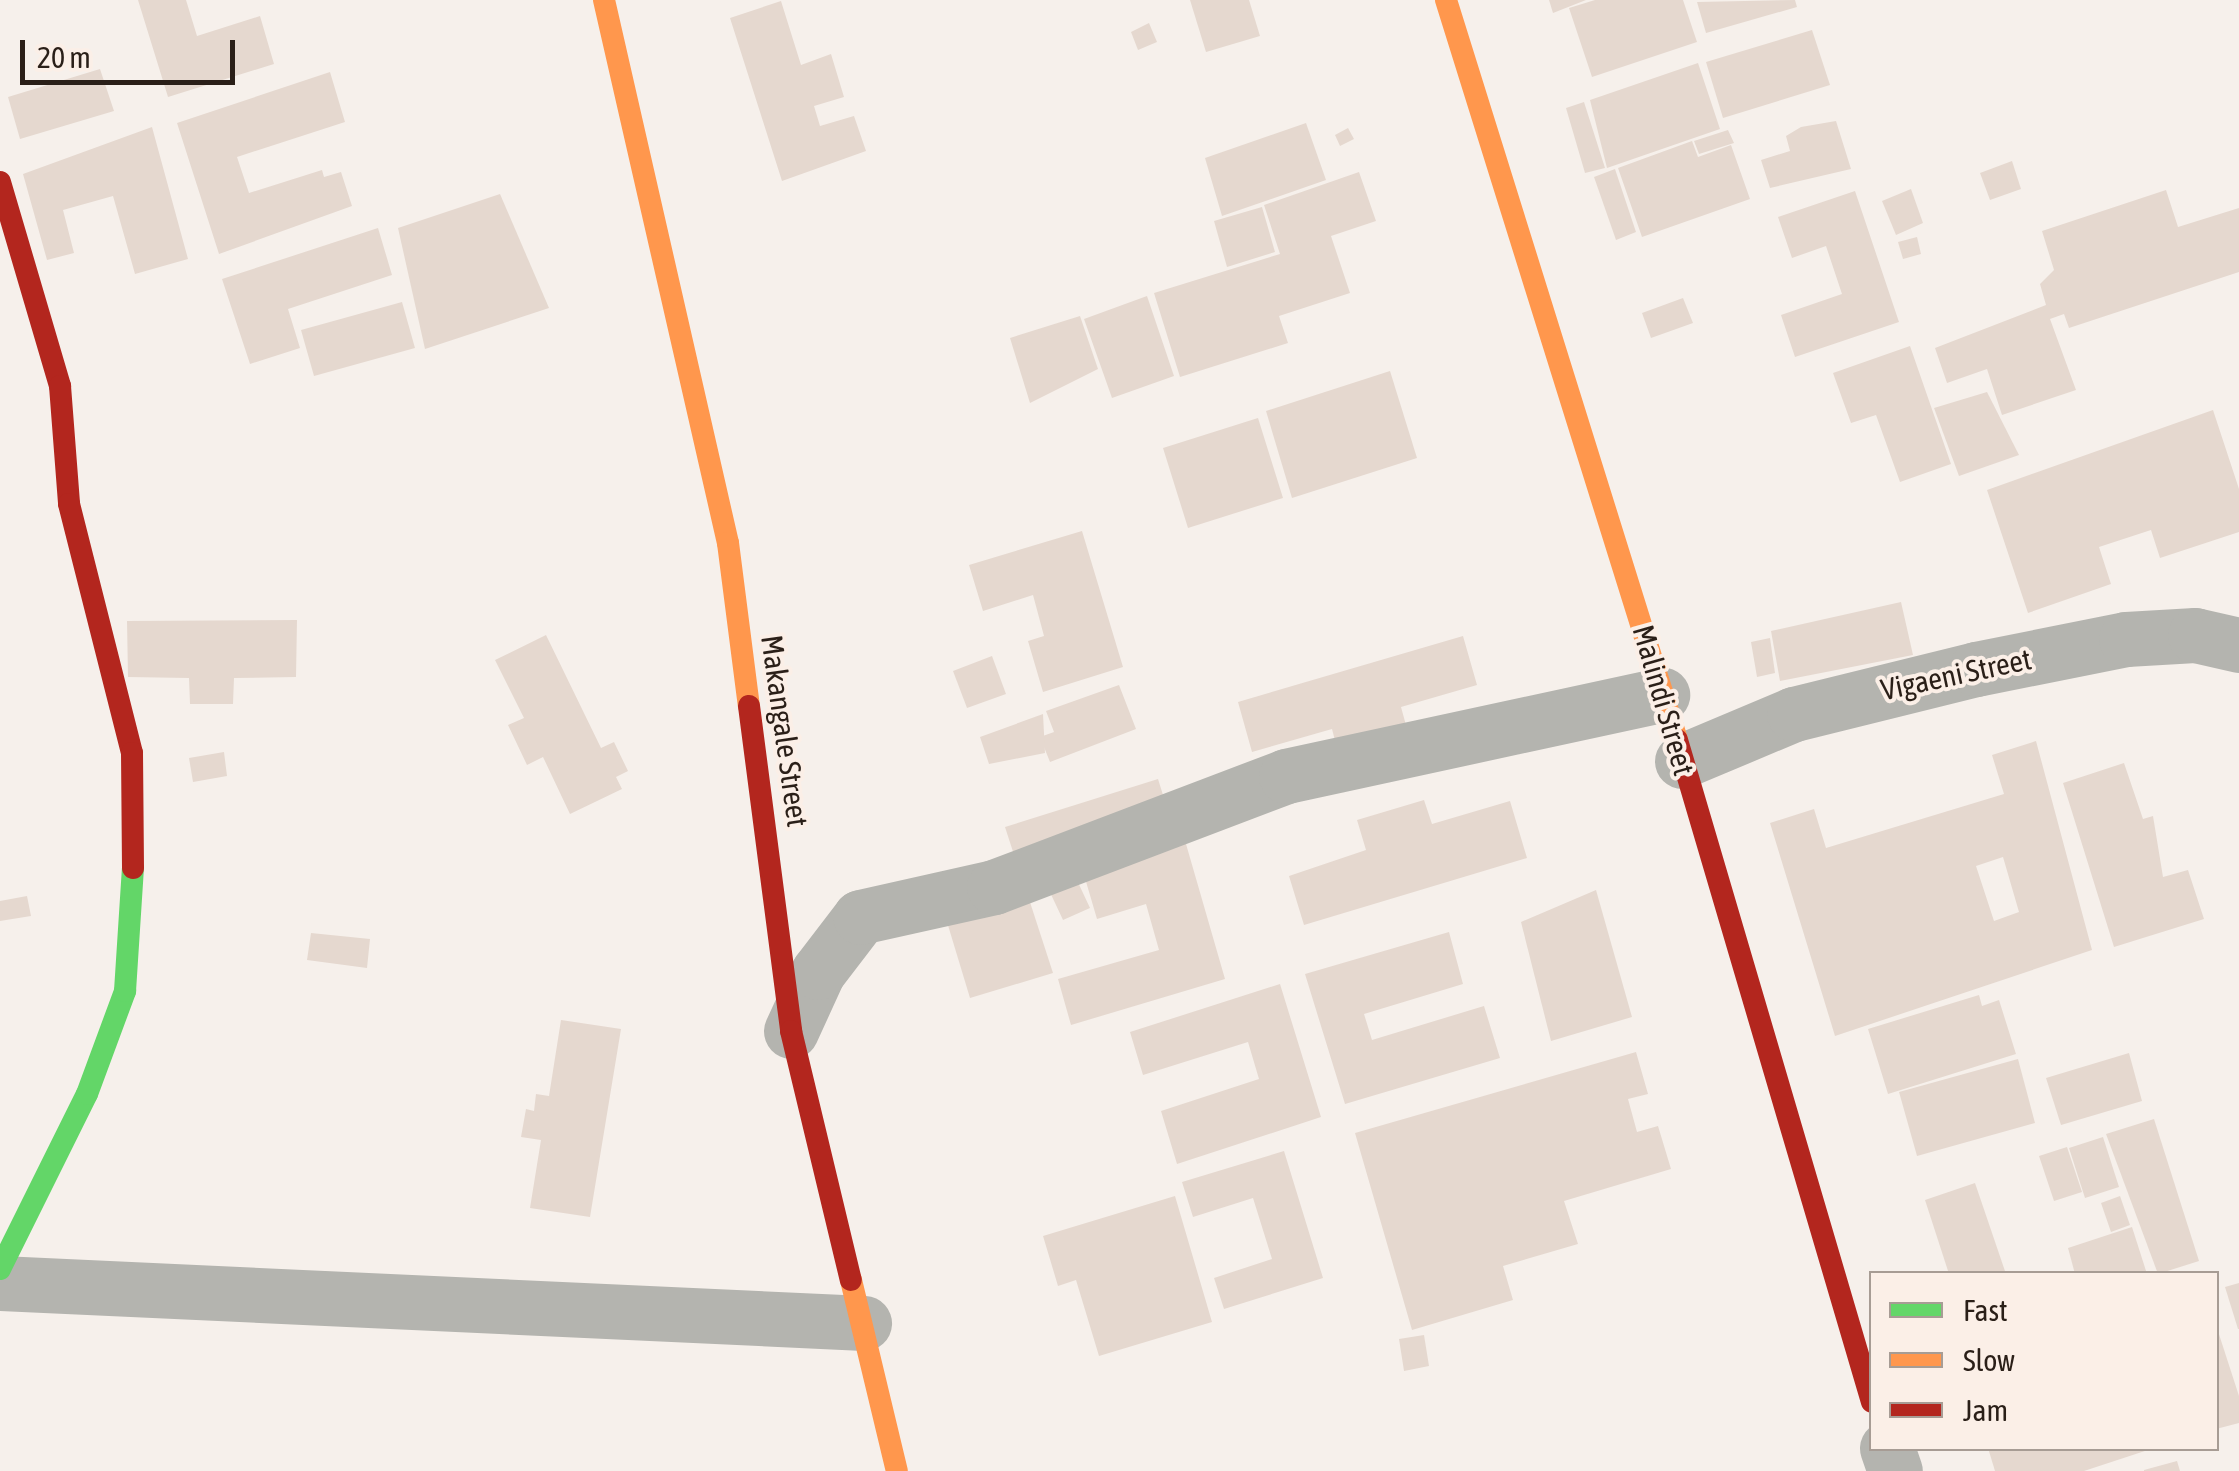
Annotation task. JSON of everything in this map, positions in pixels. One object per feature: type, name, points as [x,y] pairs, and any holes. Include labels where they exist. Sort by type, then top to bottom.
[{"type":"street","name":"Makangale Street","points":[[604,0],[728,542],[790,1031],[897,1471]]},
{"type":"street","name":"Malindi Street","points":[[1446,0],[1662,695],[1869,1392]]},
{"type":"street","points":[[0,182],[60,386],[70,504],[132,753],[133,922],[125,991],[87,1094],[0,1270]]},
{"type":"street","name":"Vigaeni Street","points":[[1682,761],[1794,714],[1976,669],[2126,638],[2195,635],[2239,646]]},
{"type":"street","points":[[790,1031],[818,972],[860,917],[994,887],[1286,776],[1662,695]]},
{"type":"street","points":[[0,1283],[864,1323]]},
{"type":"building","points":[[138,0],[186,0],[197,36],[260,16],[274,64],[168,97]]},
{"type":"building","points":[[1190,0],[1249,0],[1260,36],[1206,52]]},
{"type":"building","points":[[1549,0],[1586,0],[1553,13]]},
{"type":"building","points":[[1595,0],[1683,0],[1697,42],[1592,77],[1569,8]]},
{"type":"building","points":[[1795,0],[1797,7],[1706,33],[1697,2]]},
{"type":"building","points":[[781,1],[801,65],[831,54],[844,97],[814,106],[820,126],[854,116],[866,151],[782,181],[730,18]]},
{"type":"building","points":[[1149,23],[1157,42],[1138,50],[1131,32]]},
{"type":"building","points":[[1812,30],[1830,85],[1723,118],[1706,62]]},
{"type":"building","points":[[1698,63],[1720,129],[1607,168],[1590,100]]},
{"type":"building","points":[[100,69],[114,111],[20,139],[8,97]]},
{"type":"building","points":[[330,72],[345,122],[237,157],[249,193],[322,170],[324,177],[341,172],[352,206],[219,254],[177,123]]},
{"type":"building","points":[[1584,102],[1605,168],[1585,173],[1566,108]]},
{"type":"building","points":[[1836,121],[1851,169],[1770,188],[1761,160],[1790,151],[1786,136],[1801,127]]},
{"type":"building","points":[[1306,123],[1326,180],[1222,216],[1205,158]]},
{"type":"building","points":[[152,127],[188,259],[135,274],[113,196],[63,210],[74,253],[47,260],[23,174]]},
{"type":"building","points":[[1348,128],[1354,139],[1340,146],[1335,135]]},
{"type":"building","points":[[1728,130],[1734,143],[1699,154],[1694,141]]},
{"type":"building","points":[[1692,141],[1698,157],[1731,145],[1750,199],[1642,237],[1618,168]]},
{"type":"building","points":[[2012,161],[2021,189],[1990,200],[1980,173]]},
{"type":"building","points":[[1615,169],[1636,232],[1616,240],[1594,177]]},
{"type":"building","points":[[1359,172],[1376,221],[1331,236],[1350,293],[1279,316],[1288,343],[1180,377],[1154,293],[1280,254],[1264,205]]},
{"type":"building","points":[[1911,189],[1923,223],[1896,235],[1882,201]]},
{"type":"building","points":[[2166,190],[2178,227],[2239,208],[2239,272],[2069,328],[2064,314],[2050,319],[2076,390],[2002,415],[1987,369],[1947,383],[1935,348],[2046,305],[2040,284],[2054,270],[2042,231]]},
{"type":"building","points":[[1855,191],[1899,322],[1795,357],[1781,315],[1842,294],[1826,246],[1792,258],[1778,217]]},
{"type":"building","points":[[500,194],[549,308],[425,349],[398,228]]},
{"type":"building","points":[[1262,207],[1275,252],[1227,267],[1214,221]]},
{"type":"building","points":[[378,228],[392,275],[288,309],[300,348],[250,364],[222,279]]},
{"type":"building","points":[[1917,237],[1921,254],[1903,259],[1898,242]]},
{"type":"building","points":[[1147,296],[1174,376],[1112,398],[1084,319]]},
{"type":"building","points":[[1683,298],[1693,323],[1651,338],[1642,313]]},
{"type":"building","points":[[402,302],[415,348],[314,376],[301,330]]},
{"type":"building","points":[[1080,316],[1098,369],[1030,403],[1010,338]]},
{"type":"building","points":[[1910,346],[1951,464],[1900,482],[1876,415],[1851,423],[1833,373]]},
{"type":"building","points":[[1390,371],[1417,458],[1292,498],[1266,411]]},
{"type":"building","points":[[1987,392],[2019,455],[1959,476],[1934,408]]},
{"type":"building","points":[[2213,410],[2239,489],[2239,532],[2160,558],[2151,530],[2099,547],[2111,584],[2028,613],[1987,490]]},
{"type":"building","points":[[1258,418],[1283,498],[1188,528],[1163,448]]},
{"type":"building","points":[[1082,531],[1123,667],[1043,692],[1028,641],[1044,636],[1033,595],[983,611],[969,565]]},
{"type":"building","points":[[1901,602],[1913,655],[1780,681],[1771,631]]},
{"type":"building","points":[[297,620],[296,677],[234,678],[233,704],[190,704],[189,678],[128,677],[127,621]]},
{"type":"building","points":[[546,635],[601,748],[614,742],[628,771],[616,777],[622,789],[570,814],[543,757],[527,765],[508,725],[524,718],[495,660]]},
{"type":"building","points":[[1463,636],[1477,685],[1401,707],[1409,736],[1339,756],[1332,729],[1252,752],[1238,702]]},
{"type":"building","points":[[1770,638],[1775,673],[1757,677],[1751,642]]},
{"type":"building","points":[[992,656],[1006,694],[967,708],[953,671]]},
{"type":"building","points":[[1119,685],[1136,729],[1050,762],[1040,737],[1054,732],[1046,711]]},
{"type":"building","points":[[1043,714],[1045,753],[989,764],[980,737]]},
{"type":"building","points":[[2036,741],[2092,950],[1835,1036],[1770,823],[1814,809],[1826,848],[2004,794],[1992,755]],"holes":[[[2003,857],[2019,912],[1994,921],[1976,866]]]},
{"type":"building","points":[[224,752],[227,776],[193,782],[189,758]]},
{"type":"building","points":[[2124,763],[2143,819],[2153,816],[2163,877],[2188,870],[2204,919],[2114,947],[2063,783]]},
{"type":"building","points":[[1158,779],[1169,814],[1016,861],[1005,827]]},
{"type":"building","points":[[1424,800],[1432,824],[1510,801],[1527,858],[1304,925],[1289,876],[1366,850],[1357,820]]},
{"type":"building","points":[[1184,837],[1225,979],[1071,1025],[1058,979],[1159,950],[1146,904],[1097,919],[1082,868]]},
{"type":"building","points":[[1075,876],[1090,908],[1063,920],[1048,888]]},
{"type":"building","points":[[1596,890],[1632,1017],[1551,1041],[1521,922]]},
{"type":"building","points":[[27,896],[31,916],[0,921],[0,901]]},
{"type":"building","points":[[1028,896],[1053,973],[970,998],[947,922]]},
{"type":"building","points":[[1449,932],[1463,984],[1364,1014],[1372,1040],[1484,1006],[1500,1058],[1345,1104],[1305,974]]},
{"type":"building","points":[[311,933],[370,939],[367,968],[307,960]]},
{"type":"building","points":[[1280,984],[1321,1117],[1177,1164],[1161,1111],[1259,1079],[1248,1042],[1143,1075],[1130,1032]]},
{"type":"building","points":[[1979,995],[1982,1006],[1999,1000],[2016,1054],[1888,1094],[1868,1029]]},
{"type":"building","points":[[561,1020],[621,1029],[590,1217],[530,1208],[541,1140],[521,1137],[526,1109],[534,1111],[536,1094],[549,1096]]},
{"type":"building","points":[[1636,1052],[1648,1094],[1628,1099],[1637,1132],[1658,1126],[1671,1169],[1564,1201],[1578,1244],[1503,1266],[1513,1300],[1412,1330],[1355,1133]]},
{"type":"building","points":[[2129,1053],[2142,1101],[2061,1125],[2046,1078]]},
{"type":"building","points":[[2018,1059],[2035,1123],[1917,1156],[1899,1092]]},
{"type":"building","points":[[2154,1119],[2199,1261],[2157,1271],[2106,1134]]},
{"type":"building","points":[[2103,1137],[2119,1187],[2085,1198],[2069,1148]]},
{"type":"building","points":[[2067,1147],[2082,1192],[2054,1201],[2039,1156]]},
{"type":"building","points":[[1284,1151],[1323,1278],[1224,1309],[1214,1278],[1272,1259],[1253,1198],[1193,1217],[1182,1182]]},
{"type":"building","points":[[1975,1183],[2005,1271],[1948,1271],[1925,1200]]},
{"type":"building","points":[[1175,1196],[1212,1322],[1099,1356],[1076,1280],[1058,1286],[1043,1236]]},
{"type":"building","points":[[2120,1196],[2130,1225],[2111,1232],[2101,1203]]},
{"type":"building","points":[[2132,1227],[2146,1271],[2074,1271],[2068,1248]]},
{"type":"building","points":[[2239,1283],[2239,1329],[2238,1329],[2225,1287]]},
{"type":"building","points":[[2219,1334],[2239,1396],[2239,1423],[2219,1428]]},
{"type":"building","points":[[1424,1335],[1429,1366],[1404,1371],[1399,1339]]},
{"type":"building","points":[[1989,1451],[2145,1451],[2084,1471],[1995,1471]]},
{"type":"building","points":[[2177,1461],[2180,1471],[2144,1471],[2144,1470]]},
{"type":"traffic: fast","points":[[0,1269],[87,1094],[125,991],[133,868]]},
{"type":"traffic: slow","points":[[604,0],[728,543],[749,706]]},
{"type":"traffic: slow","points":[[1446,0],[1677,740]]},
{"type":"traffic: slow","points":[[851,1280],[897,1471]]},
{"type":"traffic: jam","points":[[0,182],[60,386],[69,504],[132,753],[133,868]]},
{"type":"traffic: jam","points":[[749,706],[791,1031],[851,1280]]},
{"type":"traffic: jam","points":[[1677,740],[1869,1392]]}]
